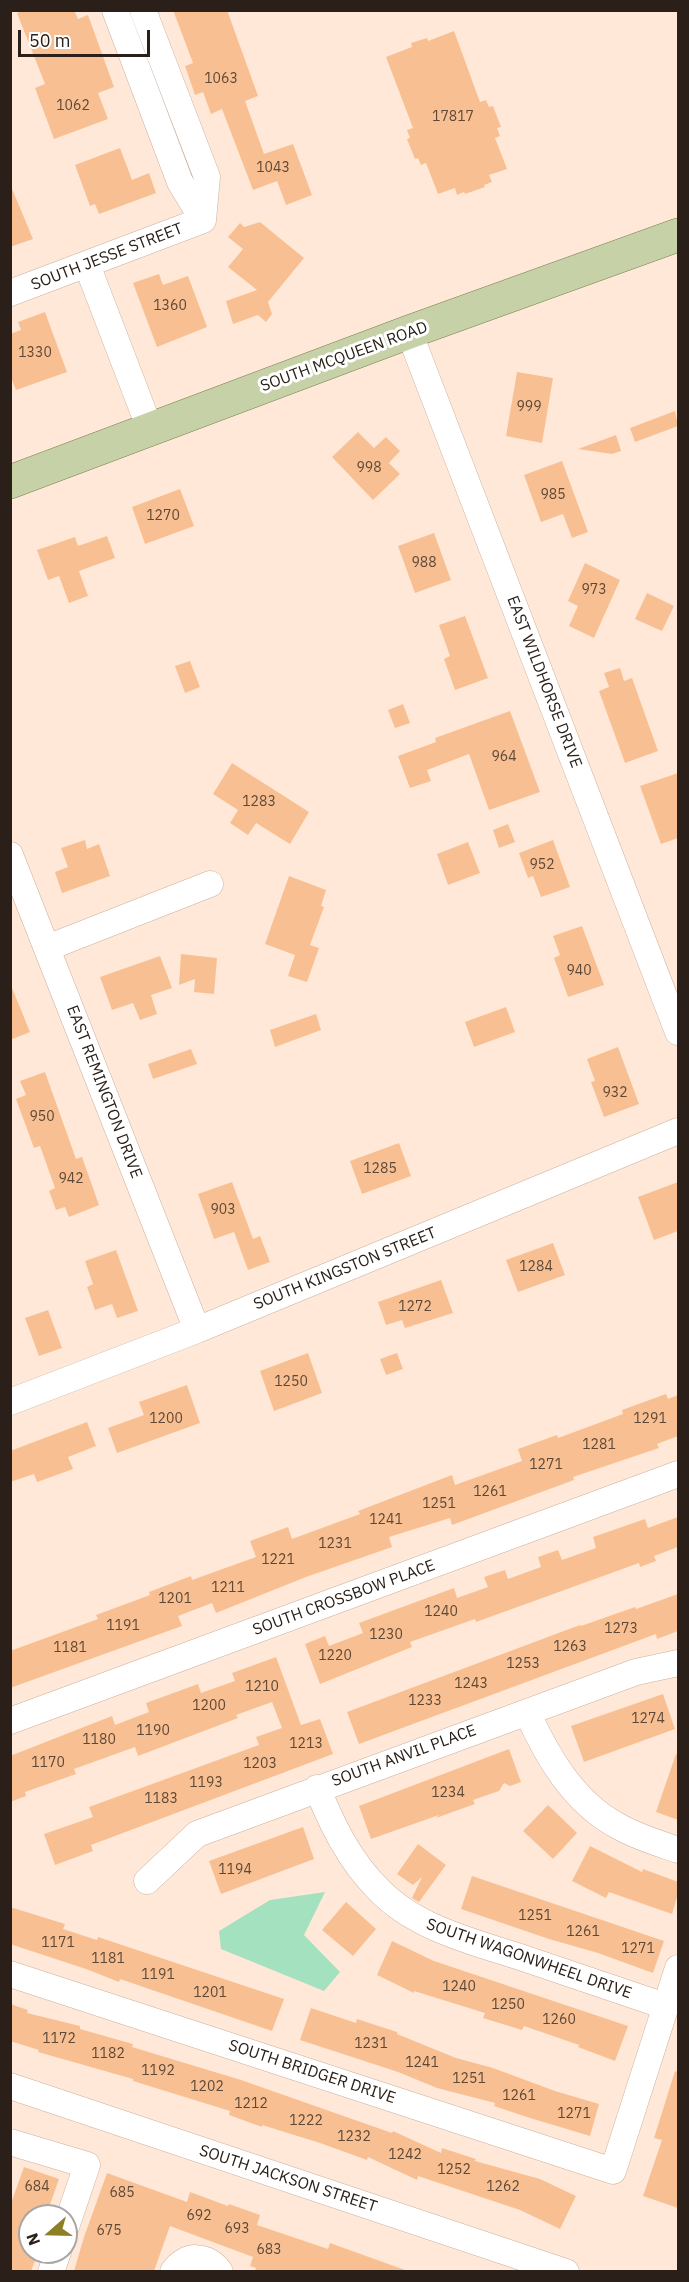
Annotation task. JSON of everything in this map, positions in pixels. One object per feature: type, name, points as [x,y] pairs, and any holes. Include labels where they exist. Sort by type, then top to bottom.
[{"type":"main road","name":"SOUTH MCQUEEN ROAD","points":[[10,482],[409,332],[678,235]]},
{"type":"street","points":[[115,10],[180,182],[203,220]]},
{"type":"street","points":[[143,10],[207,177],[203,220]]},
{"type":"street","points":[[155,117],[180,106]]},
{"type":"street","name":"SOUTH JESSE STREET","points":[[10,293],[203,220]]},
{"type":"street","points":[[87,265],[150,429]]},
{"type":"street","name":"EAST WILDHORSE DRIVE","points":[[409,332],[678,1032]]},
{"type":"street","name":"EAST REMINGTON DRIVE","points":[[10,855],[197,1330]]},
{"type":"street","points":[[47,948],[210,884]]},
{"type":"street","name":"SOUTH KINGSTON STREET","points":[[10,1402],[197,1330],[678,1131]]},
{"type":"street","name":"SOUTH CROSSBOW PLACE","points":[[10,1721],[678,1474]]},
{"type":"street","name":"SOUTH ANVIL PLACE","points":[[147,1881],[197,1834],[636,1672],[678,1663]]},
{"type":"street","points":[[527,1712],[544,1750],[580,1797],[616,1826],[678,1850]]},
{"type":"street","name":"SOUTH WAGONWHEEL DRIVE","points":[[317,1788],[335,1831],[352,1861],[379,1891],[413,1917],[448,1934],[665,2006]]},
{"type":"street","points":[[665,2006],[678,1968]]},
{"type":"street","name":"SOUTH BRIDGER DRIVE","points":[[10,1974],[613,2171],[665,2006]]},
{"type":"street","name":"SOUTH JACKSON STREET","points":[[10,2086],[566,2271]]},
{"type":"street","points":[[10,2142],[87,2165],[74,2204]]},
{"type":"street","points":[[173,2271],[182,2262],[191,2258],[200,2258],[210,2261],[220,2271]]},
{"type":"green space","points":[[325,1892],[304,1935],[340,1972],[324,1991],[221,1949],[219,1931],[270,1900]]},
{"type":"building","points":[[25,10],[74,10],[78,19],[88,15],[114,87],[98,93],[108,119],[54,139],[35,88],[45,84],[17,13]]},
{"type":"building","points":[[173,10],[227,10],[258,96],[245,101],[264,154],[293,144],[312,195],[286,205],[277,181],[253,190],[222,109],[211,114],[203,92],[195,95],[185,66],[193,63]]},
{"type":"building","points":[[454,31],[480,102],[486,100],[489,107],[493,106],[501,127],[497,128],[500,136],[495,138],[507,169],[489,175],[492,182],[484,185],[485,187],[457,195],[455,188],[438,194],[426,163],[421,165],[418,158],[415,159],[407,139],[410,138],[407,130],[413,128],[386,57],[412,47],[411,43],[427,38],[428,41]]},
{"type":"building","points":[[120,148],[132,180],[149,173],[156,193],[99,214],[95,204],[90,206],[75,165]]},
{"type":"building","points":[[10,184],[33,239],[10,247]]},
{"type":"building","points":[[260,222],[304,258],[268,302],[272,314],[266,322],[258,315],[233,324],[226,301],[257,290],[228,267],[243,249],[228,237],[240,223],[244,227]]},
{"type":"building","points":[[159,274],[163,285],[188,276],[207,327],[157,347],[133,283]]},
{"type":"building","points":[[45,312],[67,372],[16,390],[10,375],[10,334],[21,330],[18,322]]},
{"type":"building","points":[[517,372],[553,378],[542,443],[506,436]]},
{"type":"building","points":[[675,411],[678,426],[635,442],[630,428]]},
{"type":"building","points":[[358,432],[374,448],[386,437],[400,451],[389,463],[400,474],[373,500],[332,457]]},
{"type":"building","points":[[616,435],[621,451],[612,454],[578,449]]},
{"type":"building","points":[[562,461],[588,532],[572,538],[563,514],[541,522],[524,475]]},
{"type":"building","points":[[180,489],[194,526],[145,544],[132,507]]},
{"type":"building","points":[[434,533],[451,580],[415,593],[398,546]]},
{"type":"building","points":[[107,536],[115,558],[79,571],[88,596],[69,603],[59,576],[48,580],[37,550],[75,537],[78,546]]},
{"type":"building","points":[[585,563],[620,580],[594,638],[569,626],[578,606],[568,601]]},
{"type":"building","points":[[647,593],[674,606],[662,631],[635,619]]},
{"type":"building","points":[[465,616],[488,678],[455,690],[444,659],[450,656],[439,625]]},
{"type":"building","points":[[190,661],[200,687],[185,693],[175,666]]},
{"type":"building","points":[[620,668],[624,681],[632,678],[658,751],[625,763],[599,691],[609,687],[604,673]]},
{"type":"building","points":[[403,704],[410,723],[395,728],[388,710]]},
{"type":"building","points":[[510,711],[540,792],[489,810],[469,754],[427,770],[431,781],[410,788],[398,756],[436,742],[435,738]]},
{"type":"building","points":[[232,763],[309,812],[290,844],[256,823],[248,835],[230,823],[238,810],[213,794]]},
{"type":"building","points":[[678,773],[678,838],[661,844],[640,786]]},
{"type":"building","points":[[508,824],[515,842],[499,848],[493,830]]},
{"type":"building","points":[[85,840],[87,849],[99,844],[110,876],[62,893],[55,872],[68,867],[61,848]]},
{"type":"building","points":[[553,840],[570,887],[541,897],[533,876],[528,878],[519,853]]},
{"type":"building","points":[[468,842],[480,873],[448,885],[437,854]]},
{"type":"building","points":[[289,876],[326,890],[321,906],[324,907],[310,945],[319,948],[307,982],[288,976],[295,955],[265,944]]},
{"type":"building","points":[[582,926],[604,985],[568,997],[554,958],[560,955],[553,936]]},
{"type":"building","points":[[181,954],[217,958],[214,994],[194,992],[195,979],[179,985]]},
{"type":"building","points":[[160,956],[172,988],[151,995],[157,1014],[140,1020],[133,1003],[112,1010],[100,977]]},
{"type":"building","points":[[10,983],[30,1032],[10,1040]]},
{"type":"building","points":[[506,1007],[515,1032],[474,1047],[465,1022]]},
{"type":"building","points":[[316,1014],[321,1030],[275,1047],[270,1030]]},
{"type":"building","points":[[618,1047],[639,1104],[604,1117],[591,1082],[595,1081],[587,1059]]},
{"type":"building","points":[[191,1049],[197,1064],[153,1079],[148,1064]]},
{"type":"building","points":[[45,1072],[76,1159],[82,1157],[99,1205],[69,1217],[65,1207],[56,1210],[49,1191],[55,1188],[40,1146],[34,1148],[16,1099],[26,1095],[20,1081]]},
{"type":"building","points":[[399,1143],[411,1176],[362,1194],[350,1161]]},
{"type":"building","points":[[232,1182],[253,1239],[260,1236],[270,1262],[248,1270],[234,1232],[214,1239],[198,1194]]},
{"type":"building","points":[[678,1182],[678,1231],[654,1240],[638,1197]]},
{"type":"building","points":[[553,1243],[565,1275],[518,1292],[506,1260]]},
{"type":"building","points":[[116,1250],[138,1311],[117,1318],[112,1304],[95,1310],[87,1287],[93,1284],[85,1261]]},
{"type":"building","points":[[441,1280],[453,1313],[405,1328],[402,1320],[386,1325],[378,1302]]},
{"type":"building","points":[[48,1310],[62,1348],[39,1356],[25,1318]]},
{"type":"building","points":[[308,1353],[322,1393],[274,1411],[260,1371]]},
{"type":"building","points":[[397,1353],[403,1369],[386,1375],[380,1359]]},
{"type":"building","points":[[187,1385],[200,1423],[117,1453],[108,1428],[144,1415],[139,1402]]},
{"type":"building","points":[[666,1394],[668,1399],[678,1395],[678,1436],[657,1444],[659,1448],[573,1477],[574,1480],[452,1525],[450,1518],[389,1537],[392,1547],[306,1577],[216,1613],[212,1603],[178,1616],[182,1626],[10,1688],[10,1651],[98,1619],[96,1615],[150,1595],[149,1592],[191,1576],[192,1580],[256,1557],[250,1541],[288,1527],[292,1539],[360,1514],[358,1511],[452,1475],[455,1485],[522,1461],[518,1449],[557,1435],[558,1438],[623,1414],[622,1410]]},
{"type":"building","points":[[87,1422],[96,1446],[68,1457],[73,1469],[37,1482],[34,1474],[10,1482],[10,1451]]},
{"type":"building","points":[[678,1517],[678,1547],[654,1556],[656,1561],[640,1567],[639,1563],[476,1622],[475,1619],[410,1642],[412,1647],[320,1684],[305,1644],[325,1636],[329,1646],[363,1633],[359,1623],[454,1588],[457,1598],[488,1587],[484,1577],[505,1570],[508,1579],[541,1567],[538,1557],[558,1550],[562,1560],[596,1548],[593,1537],[645,1519],[648,1528]]},
{"type":"building","points":[[678,1594],[678,1631],[657,1639],[656,1634],[359,1744],[347,1712],[580,1625]]},
{"type":"building","points":[[276,1657],[301,1725],[320,1719],[333,1754],[91,1845],[93,1851],[55,1865],[44,1834],[93,1817],[89,1807],[259,1745],[256,1737],[282,1728],[272,1702],[236,1715],[238,1718],[138,1756],[135,1747],[74,1769],[76,1774],[25,1792],[26,1796],[10,1802],[10,1756],[112,1716],[115,1725],[149,1712],[146,1703],[198,1684],[201,1693],[235,1681],[232,1673]]},
{"type":"building","points":[[663,1694],[675,1729],[584,1762],[571,1726]]},
{"type":"building","points":[[509,1749],[521,1782],[510,1786],[504,1783],[499,1791],[473,1800],[475,1804],[371,1839],[359,1806]]},
{"type":"building","points":[[676,1754],[678,1755],[678,1820],[656,1812]]},
{"type":"building","points":[[548,1805],[577,1833],[553,1859],[523,1831]]},
{"type":"building","points":[[303,1827],[314,1859],[221,1894],[209,1861]]},
{"type":"building","points":[[418,1844],[446,1865],[419,1902],[412,1898],[422,1877],[413,1885],[397,1874]]},
{"type":"building","points":[[590,1846],[642,1872],[643,1869],[678,1882],[678,1894],[672,1914],[609,1892],[606,1898],[572,1881]]},
{"type":"building","points":[[472,1876],[664,1941],[653,1973],[461,1909]]},
{"type":"building","points":[[346,1902],[376,1929],[353,1956],[322,1930]]},
{"type":"building","points":[[10,1907],[65,1924],[63,1929],[97,1940],[98,1937],[284,1999],[272,2031],[10,1944]]},
{"type":"building","points":[[392,1941],[434,1961],[628,2026],[615,2061],[578,2047],[579,2045],[524,2026],[522,2030],[483,2018],[485,2013],[414,1991],[414,1993],[377,1975]]},
{"type":"building","points":[[10,2004],[28,2010],[27,2013],[80,2026],[80,2029],[133,2044],[132,2047],[241,2080],[392,2133],[393,2131],[441,2153],[442,2148],[476,2159],[475,2161],[540,2179],[576,2196],[560,2229],[520,2210],[418,2176],[417,2180],[368,2157],[367,2160],[320,2143],[262,2125],[262,2127],[229,2115],[230,2111],[133,2081],[133,2079],[38,2052],[39,2050],[10,2041]]},
{"type":"building","points":[[311,2008],[356,2023],[357,2019],[397,2032],[397,2034],[456,2058],[493,2068],[555,2091],[599,2104],[590,2136],[494,2106],[495,2103],[437,2088],[398,2072],[300,2040]]},
{"type":"building","points":[[675,2071],[678,2072],[678,2208],[643,2196],[662,2140],[654,2138]]},
{"type":"building","points":[[24,2167],[59,2179],[50,2204],[18,2204],[18,2264],[34,2264],[31,2271],[10,2271],[10,2206]]},
{"type":"building","points":[[107,2173],[187,2202],[190,2192],[228,2206],[229,2204],[260,2215],[257,2225],[328,2249],[330,2243],[405,2271],[255,2271],[256,2268],[250,2266],[253,2257],[170,2226],[154,2271],[74,2271],[78,2264],[84,2237]]}]
